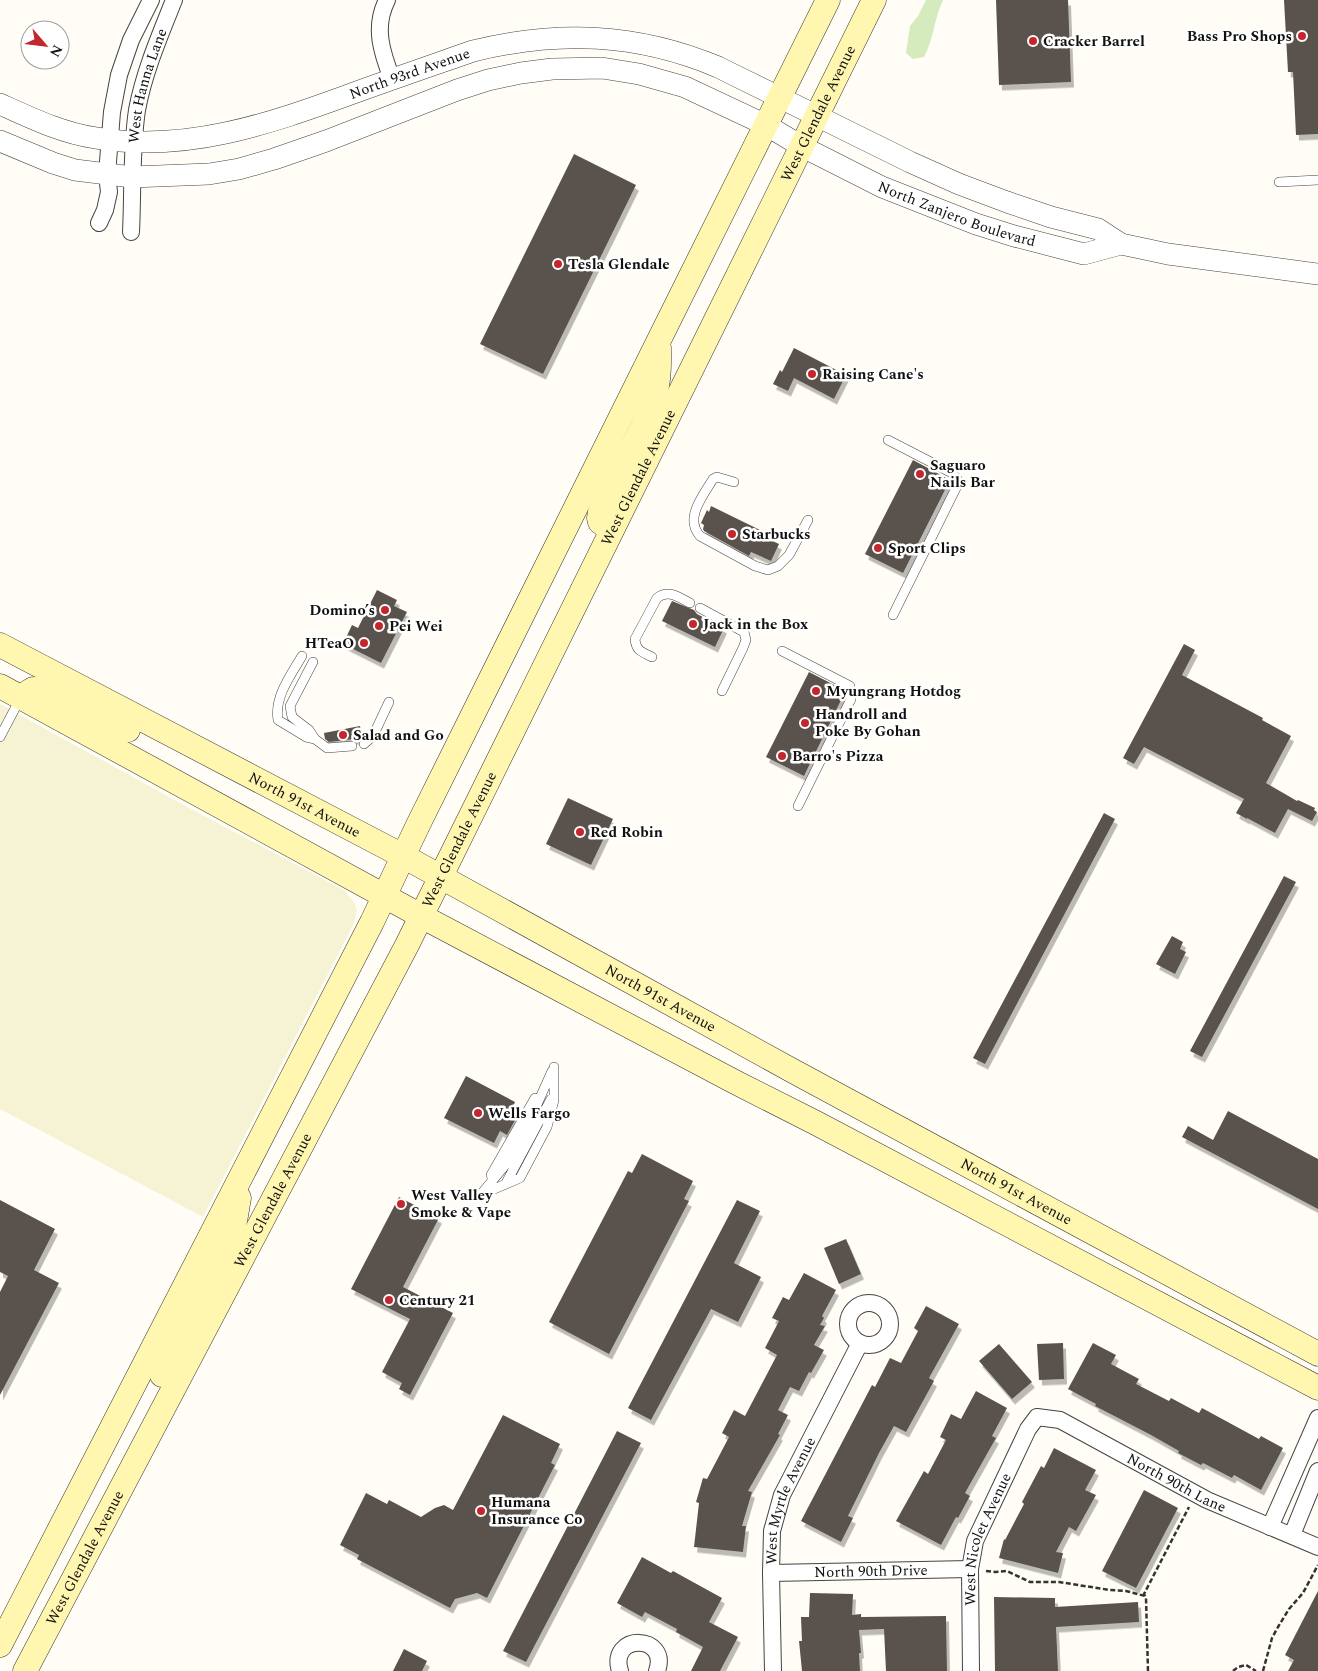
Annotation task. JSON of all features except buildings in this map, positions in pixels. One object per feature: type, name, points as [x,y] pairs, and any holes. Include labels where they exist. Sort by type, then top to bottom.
[{"type":"main road","points":[[0,1645],[384,896],[828,0]]},
{"type":"main road","name":"West Glendale Avenue","points":[[25,1671],[441,877],[874,0]]},
{"type":"main road","points":[[612,530],[600,522],[600,512],[647,415],[656,392],[660,338]]},
{"type":"main road","name":"North 91st Avenue","points":[[0,645],[403,856],[833,1093],[1318,1354]]},
{"type":"main road","points":[[0,686],[421,916],[1318,1388]]},
{"type":"main road","points":[[21,697],[34,689],[42,689],[61,696],[128,730],[179,739]]},
{"type":"main road","points":[[816,1123],[833,1093]]},
{"type":"main road","points":[[212,1314],[207,1296],[208,1282],[233,1230],[245,1169]]},
{"type":"main road","points":[[144,1444],[135,1435],[136,1427],[194,1311],[193,1302],[182,1292]]},
{"type":"street","name":"West Hanna Lane","points":[[99,223],[105,210],[109,192],[107,174],[112,112],[118,75],[131,40],[151,0]]},
{"type":"street","name":"West Hanna Lane","points":[[131,232],[132,176],[137,110],[142,87],[174,0]]},
{"type":"street","points":[[387,0],[382,13],[379,34],[380,47],[392,80]]},
{"type":"street","name":"North 93rd Avenue","points":[[0,104],[60,129],[81,135],[135,142],[186,140],[222,135],[262,125],[473,51],[498,45],[548,38],[602,38],[656,46],[700,59],[816,117]]},
{"type":"street","name":"North 93rd Avenue","points":[[0,141],[75,170],[132,176],[209,174],[239,169],[326,141],[465,87],[504,76],[552,68],[593,68],[640,74],[685,87],[766,125],[801,146]]},
{"type":"street","name":"North Zanjero Boulevard","points":[[816,117],[959,184],[1051,217],[1098,229],[1121,244],[1168,254],[1318,274]]},
{"type":"street","name":"North Zanjero Boulevard","points":[[801,146],[900,195],[991,229],[1084,254],[1121,244]]},
{"type":"street","name":"West Myrtle Avenue","points":[[774,1671],[771,1573],[772,1531],[782,1495],[860,1343]]},
{"type":"street","name":"North 90th Lane","points":[[1037,1417],[1060,1420],[1196,1494],[1318,1547]]},
{"type":"street","name":"West Nicolet Avenue","points":[[971,1671],[970,1576],[975,1541],[1028,1429],[1037,1417]]},
{"type":"street","points":[[1270,1527],[1318,1418]]},
{"type":"street","points":[[1292,1535],[1318,1471]]},
{"type":"street","name":"North 90th Drive","points":[[771,1573],[970,1576]]},
{"type":"street","points":[[620,1671],[618,1663],[622,1651],[632,1643],[638,1642],[645,1643],[655,1650],[659,1662],[657,1671]]},
{"type":"lane","points":[[1279,182],[1318,180]]},
{"type":"lane","points":[[888,440],[952,473],[957,479],[957,486],[894,615]]},
{"type":"lane","points":[[734,482],[716,477],[713,478],[695,512],[692,521],[694,530],[700,536],[755,566],[768,570],[778,566],[789,555],[808,520]]},
{"type":"lane","points":[[652,657],[640,652],[636,646],[635,639],[656,598],[662,593],[669,593],[690,603]]},
{"type":"lane","points":[[700,608],[738,627],[744,632],[746,640],[722,691]]},
{"type":"lane","points":[[782,651],[850,686],[851,699],[798,806]]},
{"type":"lane","points":[[302,656],[278,700],[276,711],[278,720],[306,737],[315,739]]},
{"type":"lane","points":[[312,662],[290,706],[292,717],[309,730],[315,739],[327,748],[352,746]]},
{"type":"lane","points":[[0,737],[21,697]]},
{"type":"lane","points":[[364,744],[373,736],[389,702]]},
{"type":"lane","points":[[554,1067],[554,1092],[548,1127],[520,1178],[506,1183],[480,1195],[508,1162],[531,1118],[554,1067]]},
{"type":"path","points":[[1148,1671],[1145,1596],[1196,1494]]},
{"type":"path","points":[[1263,1671],[1272,1638],[1289,1609],[1303,1593],[1318,1566]]},
{"type":"path","points":[[970,1576],[982,1583],[983,1570],[1007,1571],[1030,1582],[1059,1582],[1126,1591],[1145,1596]]},
{"type":"path","points":[[1233,1671],[1238,1667],[1246,1665],[1256,1671]]},
{"type":"shaded area","points":[[0,704],[344,890],[354,902],[357,910],[354,923],[203,1217],[0,1109]]},
{"type":"green space","points":[[926,0],[943,0],[924,57],[913,59],[906,53],[910,26],[918,16]]},
{"type":"place","name":"Bass Pro Shops","points":[[1302,36]]},
{"type":"place","name":"Cracker Barrel","points":[[1033,41]]},
{"type":"place","name":"Tesla Glendale","points":[[558,264]]},
{"type":"place","name":"Raising Cane's","points":[[812,374]]},
{"type":"place","name":"Saguaro Nails Bar","points":[[920,474]]},
{"type":"place","name":"Starbucks","points":[[732,534]]},
{"type":"place","name":"Sport Clips","points":[[878,548]]},
{"type":"place","name":"Domino’s","points":[[385,610]]},
{"type":"place","name":"Jack in the Box","points":[[693,624]]},
{"type":"place","name":"Pei Wei","points":[[379,626]]},
{"type":"place","name":"HTeaO","points":[[364,643]]},
{"type":"place","name":"Myungrang Hotdog","points":[[816,691]]},
{"type":"place","name":"Handroll and Poke By Gohan","points":[[805,723]]},
{"type":"place","name":"Salad and Go","points":[[343,735]]},
{"type":"place","name":"Barro's Pizza","points":[[782,756]]},
{"type":"place","name":"Red Robin","points":[[580,832]]},
{"type":"place","name":"Wells Fargo","points":[[478,1113]]},
{"type":"place","name":"West Valley Smoke & Vape","points":[[401,1204]]},
{"type":"place","name":"Century 21","points":[[389,1300]]},
{"type":"place","name":"Humana Insurance Co","points":[[481,1511]]}]
